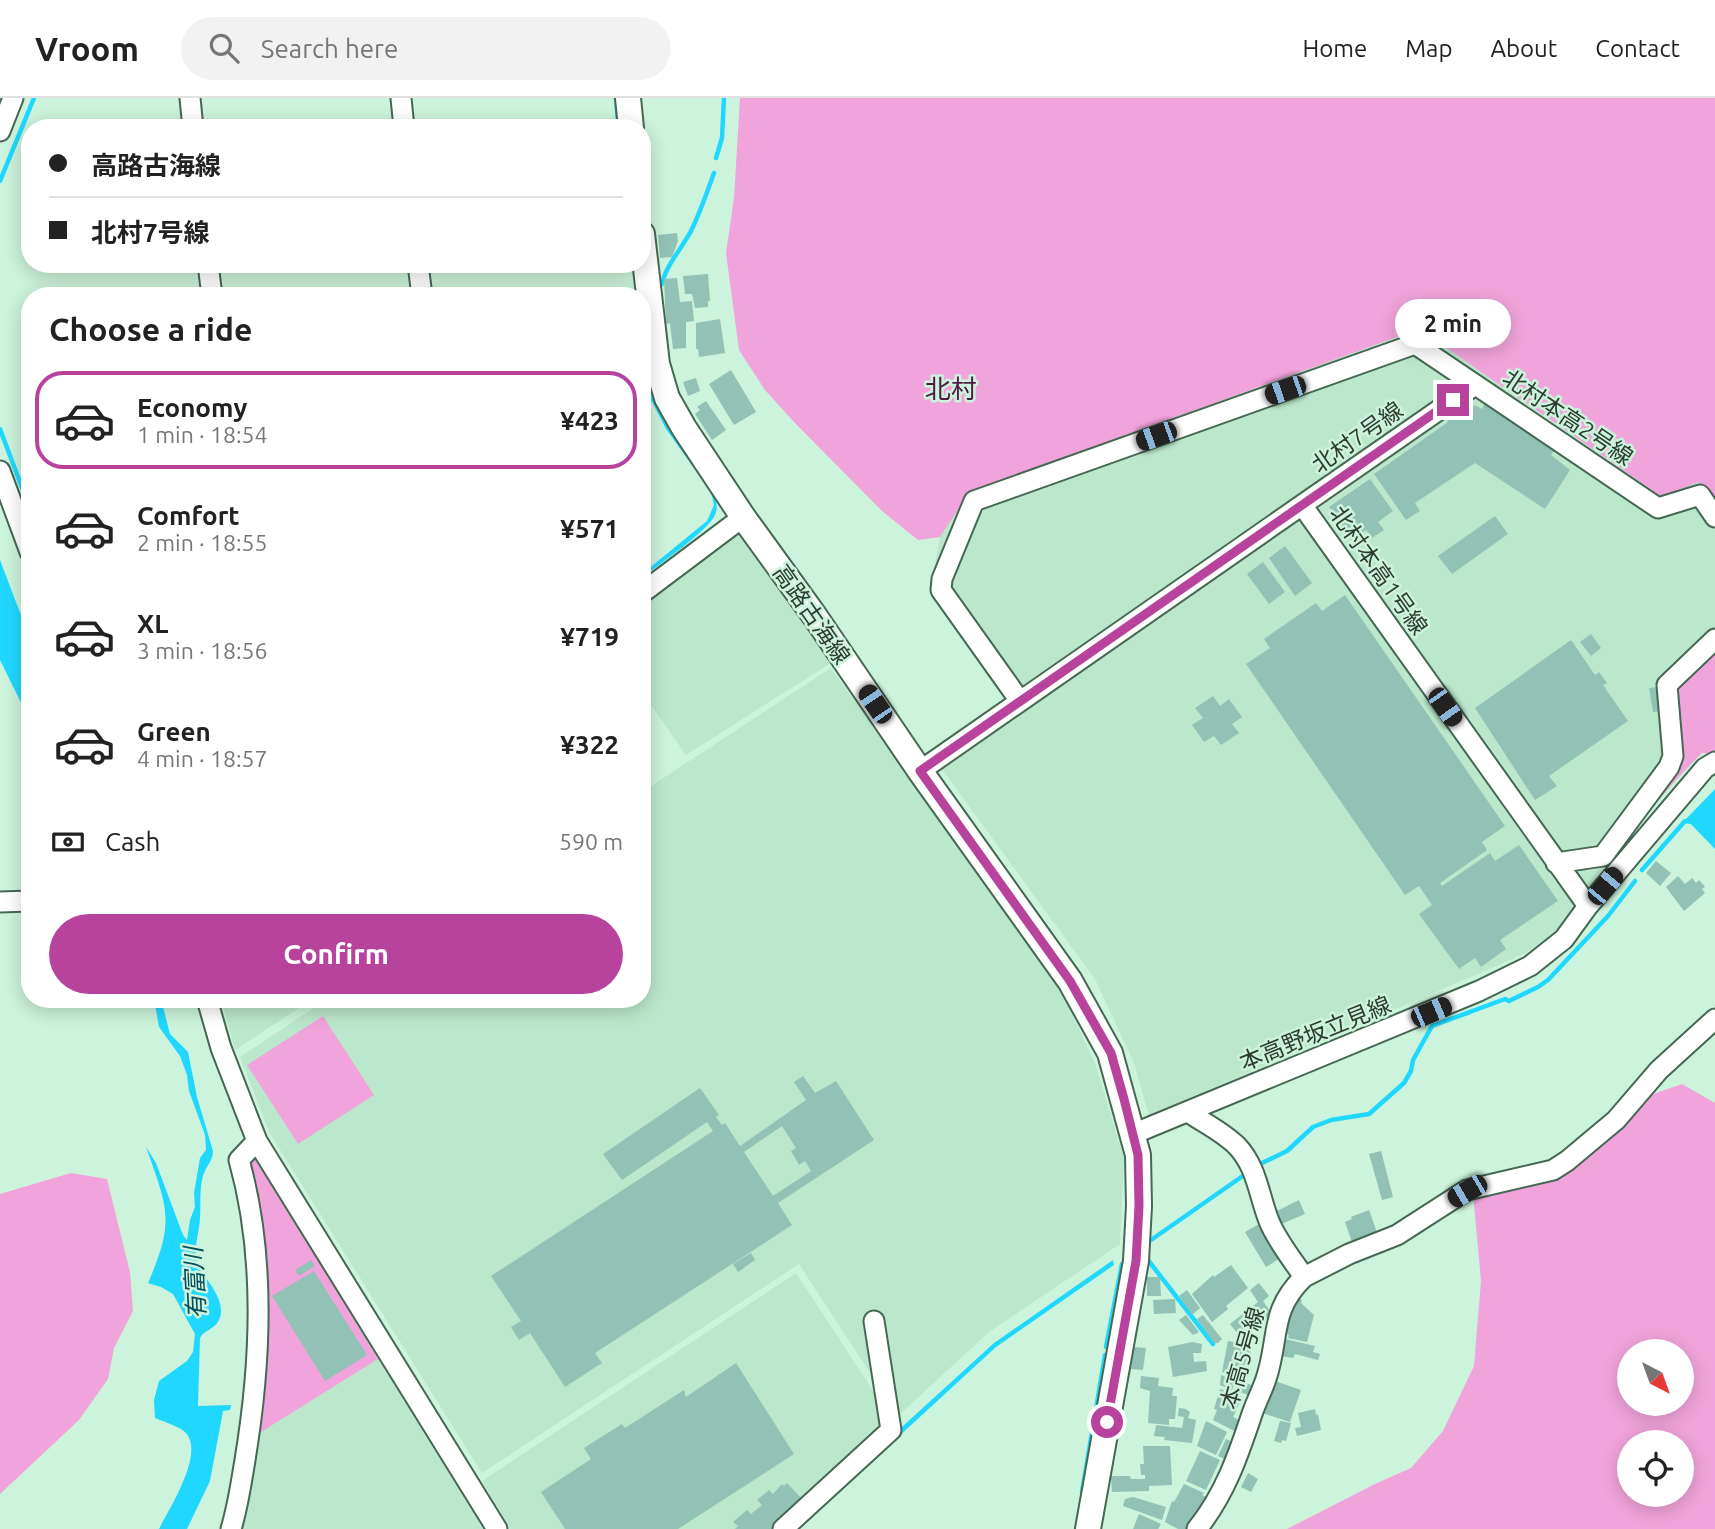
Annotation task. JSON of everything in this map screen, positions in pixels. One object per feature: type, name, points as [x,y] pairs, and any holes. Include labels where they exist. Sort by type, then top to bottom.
[{"type":"main road","points":[[628,98],[630,119]]},
{"type":"main road","name":"高路古海線","points":[[651,312],[657,364],[667,398],[684,428],[920,771],[1070,981],[1111,1053],[1138,1155],[1139,1206],[1136,1261],[1088,1529]]},
{"type":"street","points":[[0,131],[13,98]]},
{"type":"street","points":[[190,98],[193,119]]},
{"type":"street","points":[[401,98],[403,119]]},
{"type":"street","name":"北村本高2号線","points":[[1020,701],[941,590],[942,579],[974,500],[1415,344],[1658,508],[1700,495],[1715,517]]},
{"type":"street","name":"北村7号線","points":[[1302,505],[1475,385]]},
{"type":"street","points":[[0,471],[21,528]]},
{"type":"street","name":"北村本高1号線","points":[[920,771],[1302,505],[1588,906]]},
{"type":"street","points":[[651,586],[743,517]]},
{"type":"street","points":[[1556,863],[1603,856],[1669,767],[1673,756],[1667,685],[1715,639]]},
{"type":"street","name":"本高野坂立見線","points":[[1133,1134],[1479,991],[1530,965],[1564,939],[1588,906],[1705,768],[1715,762]]},
{"type":"street","points":[[0,902],[21,901]]},
{"type":"street","points":[[210,1008],[221,1048],[257,1141],[497,1529]]},
{"type":"street","points":[[1188,1112],[1222,1134],[1244,1154],[1258,1181],[1274,1230],[1304,1277],[1349,1254],[1397,1235],[1467,1191],[1553,1170],[1616,1121],[1659,1070],[1715,1019]]},
{"type":"street","points":[[231,1529],[237,1510],[249,1434],[254,1389],[257,1304],[251,1211],[240,1160],[257,1141]]},
{"type":"street","name":"本高5号線","points":[[1197,1529],[1221,1495],[1230,1476],[1267,1377],[1281,1307],[1289,1292],[1304,1277]]},
{"type":"street","points":[[783,1529],[891,1430],[874,1321]]},
{"type":"shaded area","points":[[740,98],[1715,98],[1715,505],[1698,482],[1662,497],[1419,329],[970,492],[940,537],[918,540],[882,511],[794,422],[765,390],[739,350],[726,253],[734,198]]},
{"type":"shaded area","points":[[1419,329],[1661,497],[1698,481],[1715,505],[1715,645],[1678,746],[1606,862],[1562,926],[1524,954],[1149,1115],[1134,1063],[1095,979],[942,769],[1023,714],[931,588],[940,537],[970,492]]},
{"type":"shaded area","points":[[741,531],[832,662],[686,755],[651,705],[651,596]]},
{"type":"shaded area","points":[[1715,645],[1715,754],[1702,753],[1666,792],[1611,861],[1606,862],[1681,759],[1673,695],[1677,681]]},
{"type":"shaded area","points":[[831,668],[1064,996],[1096,1066],[1124,1159],[1120,1244],[989,1332],[898,1416],[799,1264],[482,1473],[269,1132],[240,1057],[314,1008],[651,1008],[651,786]]},
{"type":"shaded area","points":[[223,1008],[299,1008],[235,1050]]},
{"type":"shaded area","points":[[323,1016],[374,1095],[298,1144],[247,1065]]},
{"type":"shaded area","points":[[1682,1084],[1715,1103],[1715,1529],[1287,1529],[1411,1468],[1443,1431],[1474,1366],[1481,1281],[1473,1193],[1542,1176],[1639,1099]]},
{"type":"shaded area","points":[[256,1157],[378,1359],[258,1434],[247,1167]]},
{"type":"shaded area","points":[[71,1173],[107,1179],[130,1272],[133,1311],[114,1348],[108,1379],[79,1420],[0,1494],[0,1194]]},
{"type":"shaded area","points":[[796,1273],[879,1400],[886,1425],[773,1529],[511,1529],[482,1481]]},
{"type":"shaded area","points":[[378,1359],[483,1529],[237,1529],[258,1434]]},
{"type":"water","points":[[651,390],[669,429],[709,483],[717,505],[711,522],[651,571],[651,567],[707,521],[714,505],[711,492],[666,429],[651,400]]},
{"type":"water","points":[[0,560],[21,615],[21,703],[0,660]]},
{"type":"water","points":[[1715,789],[1715,849],[1686,819]]},
{"type":"water","name":"有富川","points":[[156,1008],[163,1008],[170,1034],[188,1052],[197,1097],[213,1151],[202,1181],[196,1256],[202,1272],[217,1295],[221,1312],[217,1323],[200,1338],[198,1406],[231,1405],[230,1410],[223,1411],[210,1481],[187,1529],[159,1529],[184,1481],[191,1453],[190,1441],[185,1432],[155,1418],[154,1400],[159,1381],[187,1361],[193,1352],[195,1334],[173,1294],[148,1283],[162,1244],[165,1215],[146,1147],[156,1163],[187,1240],[195,1207],[194,1193],[200,1158],[206,1150],[205,1135],[180,1056],[159,1027]]},
{"type":"water","points":[[1113,1260],[1114,1265],[996,1347],[798,1529],[790,1529],[994,1343]]},
{"type":"building","points":[[677,233],[678,241],[672,257],[660,258],[658,235]]},
{"type":"building","points":[[708,274],[708,307],[695,308],[692,294],[685,294],[683,276]]},
{"type":"building","points":[[677,278],[680,302],[692,301],[694,321],[686,322],[686,348],[673,349],[670,323],[666,324],[664,279]]},
{"type":"building","points":[[720,319],[725,353],[699,357],[696,349],[696,323]]},
{"type":"building","points":[[731,370],[756,412],[734,425],[709,384]]},
{"type":"building","points":[[696,378],[700,391],[688,396],[683,382]]},
{"type":"building","points":[[706,401],[726,430],[712,440],[695,414],[700,410],[697,407]]},
{"type":"building","points":[[1469,402],[1472,408],[1475,405],[1482,409],[1484,404],[1533,435],[1535,432],[1540,437],[1538,440],[1554,451],[1551,455],[1570,470],[1545,509],[1475,463],[1415,503],[1420,511],[1406,520],[1374,474],[1448,422],[1446,419]]},
{"type":"building","points":[[1370,479],[1393,511],[1378,522],[1384,530],[1372,538],[1366,530],[1351,540],[1329,507]]},
{"type":"building","points":[[1495,516],[1508,534],[1452,574],[1438,556]]},
{"type":"building","points":[[1285,546],[1312,583],[1295,596],[1269,558]]},
{"type":"building","points":[[1263,562],[1285,592],[1269,604],[1247,574]]},
{"type":"building","points":[[1345,595],[1505,826],[1482,842],[1487,850],[1440,883],[1442,886],[1490,853],[1495,861],[1519,845],[1558,901],[1500,940],[1506,949],[1481,967],[1475,958],[1459,969],[1419,914],[1432,905],[1419,886],[1405,895],[1246,664],[1270,648],[1264,639],[1316,603],[1322,611]]},
{"type":"building","points":[[1591,634],[1601,648],[1591,656],[1580,642]]},
{"type":"building","points":[[1571,640],[1595,675],[1599,672],[1607,683],[1603,685],[1628,721],[1549,776],[1557,786],[1535,800],[1475,708]]},
{"type":"building","points":[[1658,687],[1661,711],[1653,712],[1649,688]]},
{"type":"building","points":[[1213,696],[1220,706],[1229,699],[1242,717],[1232,724],[1239,733],[1221,745],[1214,736],[1204,742],[1192,725],[1203,718],[1195,708]]},
{"type":"building","points":[[1656,861],[1671,873],[1660,886],[1646,873]]},
{"type":"building","points":[[1678,876],[1685,884],[1692,878],[1696,883],[1699,880],[1705,887],[1702,889],[1705,893],[1684,911],[1666,887]]},
{"type":"building","points":[[803,1076],[815,1093],[836,1081],[874,1140],[778,1203],[792,1225],[595,1353],[602,1363],[565,1387],[530,1333],[519,1340],[511,1327],[521,1321],[491,1276],[713,1131],[707,1122],[622,1180],[603,1154],[700,1088],[719,1115],[716,1117],[722,1125],[725,1123],[740,1146],[806,1100],[794,1082]],"holes":[[[782,1126],[796,1148],[791,1151],[799,1165],[805,1161],[811,1171],[773,1196],[744,1152]]]},
{"type":"building","points":[[1381,1151],[1393,1197],[1382,1200],[1369,1154]]},
{"type":"building","points":[[1299,1200],[1305,1214],[1279,1225],[1273,1213]]},
{"type":"building","points":[[1369,1210],[1379,1238],[1354,1248],[1345,1222]]},
{"type":"building","points":[[1259,1224],[1280,1258],[1266,1267],[1245,1232]]},
{"type":"building","points":[[751,1253],[755,1260],[738,1272],[733,1264]]},
{"type":"building","points":[[311,1260],[315,1266],[299,1276],[295,1270]]},
{"type":"building","points":[[1231,1265],[1248,1288],[1212,1322],[1192,1294],[1213,1275],[1214,1277]]},
{"type":"building","points":[[314,1271],[367,1355],[325,1381],[272,1296]]},
{"type":"building","points":[[1147,1277],[1160,1277],[1161,1296],[1147,1296]]},
{"type":"building","points":[[1259,1283],[1269,1296],[1263,1301],[1272,1314],[1253,1328],[1250,1324],[1237,1333],[1230,1324],[1258,1302],[1250,1290]]},
{"type":"building","points":[[1187,1290],[1200,1308],[1192,1315],[1179,1296]]},
{"type":"building","points":[[1290,1295],[1302,1300],[1301,1303],[1314,1315],[1307,1342],[1288,1338],[1289,1335],[1285,1333],[1291,1312]]},
{"type":"building","points":[[1175,1299],[1176,1313],[1154,1314],[1153,1300]]},
{"type":"building","points":[[1186,1315],[1199,1332],[1193,1335],[1179,1320]]},
{"type":"building","points":[[1203,1315],[1222,1339],[1218,1343],[1214,1343],[1197,1319]]},
{"type":"building","points":[[1285,1339],[1315,1346],[1313,1352],[1320,1354],[1318,1360],[1295,1354],[1293,1358],[1281,1356]]},
{"type":"building","points":[[1228,1341],[1252,1345],[1245,1377],[1222,1372]]},
{"type":"building","points":[[1192,1342],[1202,1344],[1201,1353],[1193,1353],[1194,1362],[1206,1361],[1207,1371],[1173,1377],[1168,1347]]},
{"type":"building","points":[[1134,1347],[1146,1348],[1143,1370],[1131,1369]]},
{"type":"building","points":[[736,1363],[794,1454],[678,1529],[565,1529],[541,1492],[591,1459],[584,1448],[622,1424],[625,1428],[684,1390],[686,1397]]},
{"type":"building","points":[[1221,1375],[1236,1381],[1232,1390],[1220,1385]]},
{"type":"building","points":[[1141,1376],[1159,1378],[1158,1386],[1173,1388],[1172,1396],[1177,1396],[1175,1419],[1169,1419],[1169,1425],[1148,1423],[1150,1391],[1140,1388]]},
{"type":"building","points":[[1269,1379],[1301,1390],[1290,1422],[1262,1413]]},
{"type":"building","points":[[1240,1381],[1254,1386],[1250,1396],[1236,1390]]},
{"type":"building","points":[[1220,1389],[1242,1397],[1233,1417],[1245,1423],[1242,1435],[1213,1420]]},
{"type":"building","points":[[1179,1408],[1186,1409],[1190,1412],[1188,1418],[1196,1420],[1192,1443],[1164,1440],[1165,1437],[1154,1436],[1156,1425],[1182,1428],[1184,1417],[1178,1416]]},
{"type":"building","points":[[1315,1409],[1321,1430],[1297,1436],[1295,1428],[1301,1427],[1298,1413]]},
{"type":"building","points":[[1206,1421],[1227,1432],[1216,1455],[1197,1446]]},
{"type":"building","points":[[1280,1421],[1291,1423],[1286,1441],[1282,1440],[1281,1443],[1274,1441]]},
{"type":"building","points":[[1226,1439],[1237,1444],[1229,1461],[1218,1456]]},
{"type":"building","points":[[1143,1446],[1170,1446],[1172,1485],[1149,1486],[1149,1491],[1112,1492],[1111,1476],[1145,1479],[1145,1475],[1141,1475],[1140,1464],[1144,1464]]},
{"type":"building","points":[[1200,1451],[1220,1460],[1206,1490],[1186,1481]]},
{"type":"building","points":[[1248,1473],[1258,1479],[1251,1492],[1241,1487]]},
{"type":"building","points":[[787,1483],[803,1500],[772,1529],[735,1529],[738,1526],[733,1522],[747,1510],[751,1514],[762,1505],[757,1500],[769,1490],[773,1494],[782,1484],[784,1486]]},
{"type":"building","points":[[1184,1484],[1204,1493],[1202,1495],[1212,1500],[1207,1511],[1200,1508],[1189,1529],[1178,1529],[1165,1522],[1172,1501],[1174,1502]]},
{"type":"building","points":[[1133,1497],[1166,1507],[1162,1520],[1123,1506],[1125,1499]]},
{"type":"building","points":[[1139,1514],[1161,1524],[1158,1529],[1133,1529]]},
{"type":"waterway","points":[[25,119],[34,98]]},
{"type":"waterway","points":[[616,98],[618,119]]},
{"type":"waterway","points":[[716,158],[722,138],[724,98]]},
{"type":"waterway","points":[[0,181],[21,130]]},
{"type":"waterway","points":[[662,284],[694,224],[714,173]]},
{"type":"waterway","points":[[0,429],[21,485]]},
{"type":"waterway","points":[[1642,870],[1685,821],[1693,822]]},
{"type":"waterway","points":[[1256,1166],[1287,1151],[1313,1127],[1331,1120],[1369,1114],[1404,1083],[1432,1026],[1505,999],[1509,1001],[1548,980],[1608,916],[1635,881]]},
{"type":"waterway","points":[[1151,1240],[1247,1173]]},
{"type":"waterway","points":[[1148,1260],[1213,1344]]},
{"type":"waterway","points":[[1106,1347],[1122,1264]]},
{"type":"waterway","points":[[1082,1492],[1105,1355]]},
{"type":"district","name":"北村","points":[[951,388]]},
{"type":"route","points":[[1107,1422],[1136,1261],[1139,1206],[1138,1155],[1111,1053],[1070,981],[920,771],[1453,400]]}]
